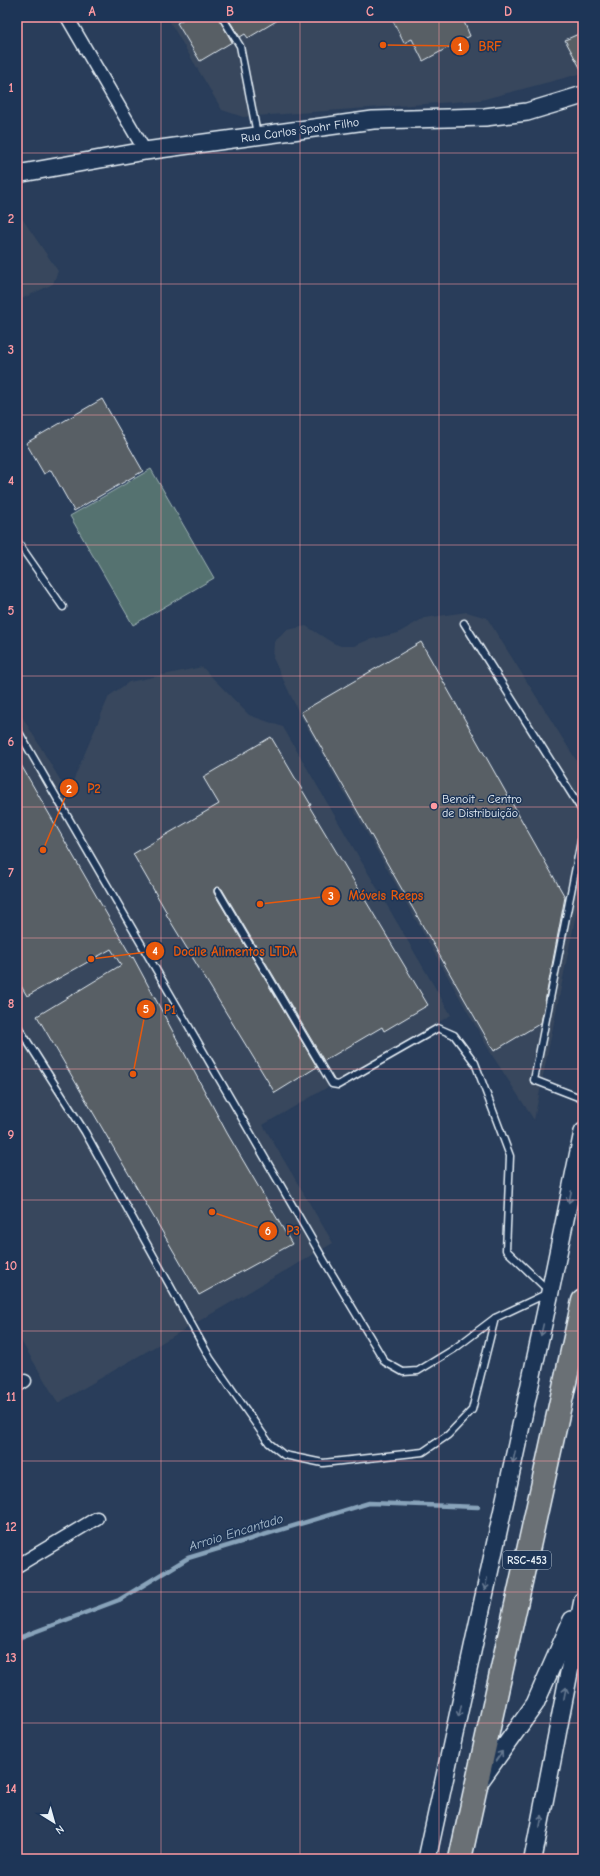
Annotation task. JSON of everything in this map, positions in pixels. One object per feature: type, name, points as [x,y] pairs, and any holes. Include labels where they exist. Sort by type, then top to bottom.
[{"type":"highway","name":"RSC-453","points":[[460,1859],[583,1300]]},
{"type":"main road","name":"Rua Carlos Spohr Filho","points":[[17,174],[145,151],[373,120],[485,117],[527,112],[583,95]]},
{"type":"main road","points":[[427,1859],[550,1292],[583,1132]]},
{"type":"main road","points":[[476,1787],[535,1704],[583,1596]]},
{"type":"main road","points":[[533,1859],[583,1600]]},
{"type":"street","points":[[67,17],[145,151]]},
{"type":"street","points":[[17,1566],[97,1518]]},
{"type":"lane","points":[[222,17],[240,46],[258,136]]},
{"type":"lane","points":[[17,541],[63,607]]},
{"type":"lane","points":[[464,623],[583,812]]},
{"type":"lane","points":[[17,729],[325,1262],[385,1362],[403,1372],[418,1371],[454,1349],[495,1318],[550,1292],[506,1250],[510,1156],[475,1063],[454,1034],[438,1028],[338,1085],[332,1084],[218,891]]},
{"type":"lane","points":[[583,831],[534,1080],[583,1099]]},
{"type":"lane","points":[[17,1025],[92,1144],[210,1358],[269,1443],[284,1455],[323,1463],[423,1452],[448,1435],[472,1410],[495,1318]]},
{"type":"shaded area","points":[[167,17],[583,17],[583,73],[481,100],[243,117],[222,110]]},
{"type":"shaded area","points":[[17,211],[58,271],[53,284],[17,301]]},
{"type":"shaded area","name":"Benoit - Centro de Distribuição","points":[[467,612],[487,618],[583,771],[583,880],[534,1120],[492,1055],[299,713],[273,658],[274,642],[287,630],[306,626],[333,643],[341,646],[354,646],[368,640],[398,633],[424,618]]},
{"type":"shaded area","points":[[202,667],[249,715],[283,727],[451,1015],[263,1125],[333,1243],[58,1403],[17,1334],[17,708],[68,793],[109,696],[129,682]]},
{"type":"green space","points":[[151,469],[214,578],[133,625],[70,516]]},
{"type":"building","points":[[187,17],[218,17],[232,42],[200,61],[177,23]]},
{"type":"building","points":[[227,17],[283,17],[248,38],[245,34],[240,37]]},
{"type":"building","points":[[391,17],[462,17],[470,36],[423,61],[412,39],[404,43]]},
{"type":"building","points":[[583,32],[583,73],[565,40]]},
{"type":"building","points":[[102,399],[143,471],[74,511],[51,470],[44,474],[26,443]]},
{"type":"building","name":"Benoit - Centro de Distribuição","points":[[421,642],[565,897],[541,1023],[494,1051],[301,712]]},
{"type":"building","points":[[271,737],[311,805],[309,806],[428,1005],[384,1031],[382,1027],[324,1061],[222,889],[216,887],[214,889],[214,893],[317,1067],[275,1093],[166,914],[167,913],[133,854],[219,804],[203,777]]},
{"type":"building","points":[[17,758],[132,958],[133,957],[227,1133],[292,1244],[199,1295],[37,1016],[121,965],[111,949],[27,996],[17,979]]},
{"type":"waterway","name":"Arroio Encantado","points":[[17,1640],[21,1637],[119,1600],[188,1558],[369,1503],[478,1507]]},
{"type":"place","name":"BRF","points":[[383,45]]},
{"type":"place","name":"Benoit - Centro de Distribuição","points":[[434,806]]},
{"type":"place","name":"P2","points":[[43,850]]},
{"type":"place","name":"Móveis Reeps","points":[[260,904]]},
{"type":"place","name":"Docile Alimentos LTDA","points":[[91,959]]},
{"type":"place","name":"P1","points":[[133,1074]]},
{"type":"place","name":"P3","points":[[212,1212]]}]
